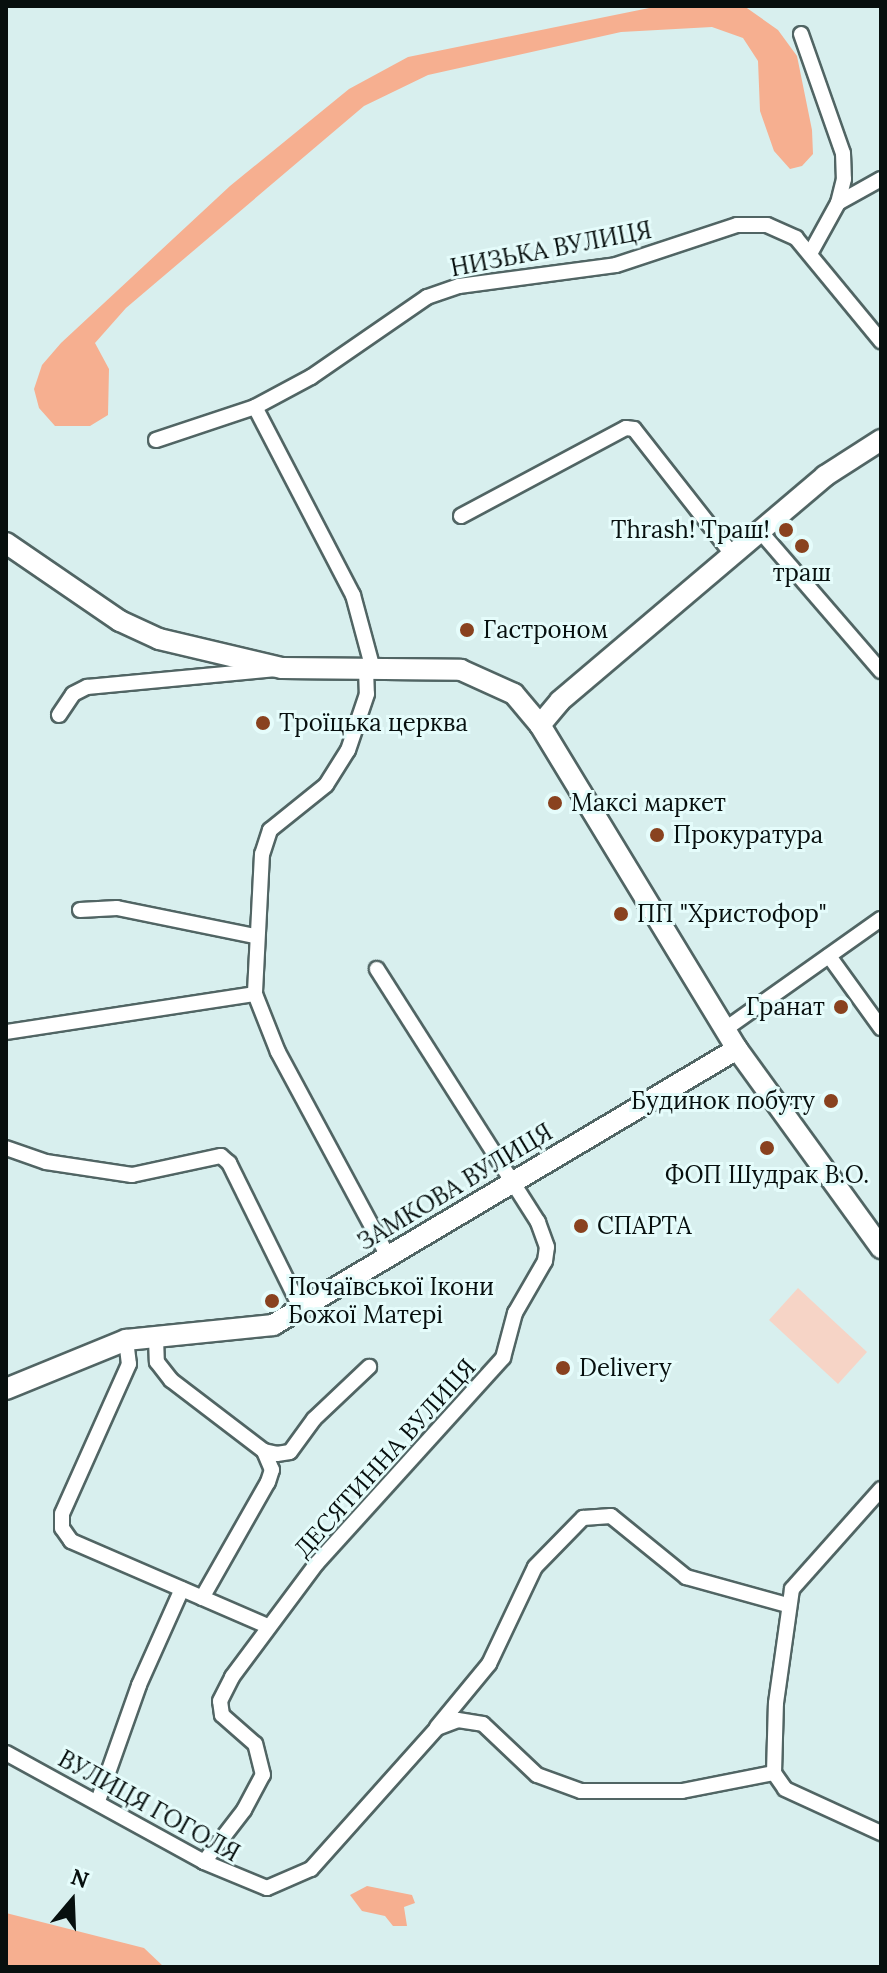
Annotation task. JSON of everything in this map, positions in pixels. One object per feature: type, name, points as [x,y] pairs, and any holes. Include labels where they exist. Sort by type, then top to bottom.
[{"type":"main road","points":[[540,725],[560,701],[825,476],[881,440]]},
{"type":"main road","points":[[6,543],[120,621],[146,633],[282,668],[443,668],[479,675],[514,694],[540,725],[724,1030],[881,1248]]},
{"type":"main road","name":"ЗАМКОВА ВУЛИЦЯ","points":[[6,1389],[126,1340],[273,1325],[737,1049]]},
{"type":"street","points":[[801,34],[843,153],[838,203],[811,252]]},
{"type":"street","points":[[838,203],[881,179]]},
{"type":"street","name":"НИЗЬКА ВУЛИЦЯ","points":[[156,440],[255,407],[311,377],[427,297],[459,286],[616,265],[758,223],[779,229],[811,252],[881,341]]},
{"type":"street","points":[[255,407],[353,595],[369,669],[367,694],[348,750],[326,785],[270,830],[262,854],[255,936],[255,994],[278,1052],[388,1256]]},
{"type":"street","points":[[461,516],[528,484],[626,428],[634,429],[732,554]]},
{"type":"street","points":[[760,531],[881,671]]},
{"type":"street","points":[[59,715],[73,694],[87,687],[282,668]]},
{"type":"street","points":[[80,910],[117,908],[255,936]]},
{"type":"street","points":[[724,1030],[881,919]]},
{"type":"street","points":[[829,956],[881,1028]]},
{"type":"street","points":[[377,969],[512,1183]]},
{"type":"street","points":[[6,1032],[255,994]]},
{"type":"street","points":[[6,1148],[46,1162],[132,1175],[221,1156],[229,1163],[301,1309]]},
{"type":"street","name":"ДЕСЯТИННА ВУЛИЦЯ","points":[[204,1862],[244,1810],[263,1775],[255,1744],[222,1715],[220,1701],[267,1626],[503,1358],[515,1313],[545,1261],[547,1247],[538,1222],[512,1183]]},
{"type":"street","points":[[156,1338],[157,1362],[171,1380],[264,1451],[272,1470],[268,1482]]},
{"type":"street","points":[[126,1340],[129,1364],[62,1514],[62,1528],[71,1541],[267,1626]]},
{"type":"street","points":[[129,1364],[157,1362]]},
{"type":"street","points":[[202,1598],[268,1482],[314,1419],[369,1367]]},
{"type":"street","points":[[264,1451],[290,1452]]},
{"type":"street","points":[[881,1489],[809,1566],[787,1605],[774,1773],[785,1789],[881,1833]]},
{"type":"street","name":"ВУЛИЦЯ ГОГОЛЯ","points":[[6,1753],[246,1884],[267,1888],[291,1881],[311,1869],[437,1728],[468,1690],[512,1624],[535,1567],[568,1530],[596,1514],[611,1516],[673,1570],[787,1605]]},
{"type":"street","points":[[98,1801],[139,1685],[182,1589]]},
{"type":"street","points":[[468,1690],[472,1709],[483,1724],[537,1775],[581,1791],[682,1791],[774,1773]]},
{"type":"street","points":[[437,1728],[458,1720],[483,1724]]},
{"type":"shaded area","points":[[659,6],[744,6],[778,30],[797,56],[812,130],[813,154],[802,166],[790,169],[774,151],[760,111],[758,61],[743,38],[712,27],[621,32],[428,75],[364,106],[126,308],[95,343],[109,369],[108,415],[90,426],[55,426],[39,408],[34,389],[42,365],[61,343],[230,186],[349,89],[408,57]]},
{"type":"shaded area","points":[[798,1288],[867,1352],[838,1384],[769,1320]]},
{"type":"shaded area","points":[[367,1886],[412,1895],[415,1903],[404,1907],[407,1926],[393,1926],[385,1916],[362,1911],[350,1895]]},
{"type":"shaded area","points":[[6,1913],[144,1948],[164,1967],[6,1967]]},
{"type":"place","name":"Thrash! Траш!","points":[[786,530]]},
{"type":"place","name":"траш","points":[[802,546]]},
{"type":"place","name":"Гастроном","points":[[467,630]]},
{"type":"place","name":"Троїцька церква","points":[[263,723]]},
{"type":"place","name":"Максі маркет","points":[[555,803]]},
{"type":"place","name":"Прокуратура","points":[[657,835]]},
{"type":"place","name":"ПП \"Христофор\"","points":[[621,914]]},
{"type":"place","name":"Гранат","points":[[841,1007]]},
{"type":"place","name":"Будинок побуту","points":[[831,1101]]},
{"type":"place","name":"ФОП Шудрак В.О.","points":[[767,1148]]},
{"type":"place","name":"СПАРТА","points":[[581,1226]]},
{"type":"place","name":"Почаївської Ікони Божої Матері","points":[[272,1301]]},
{"type":"place","name":"Delivery","points":[[563,1368]]}]
